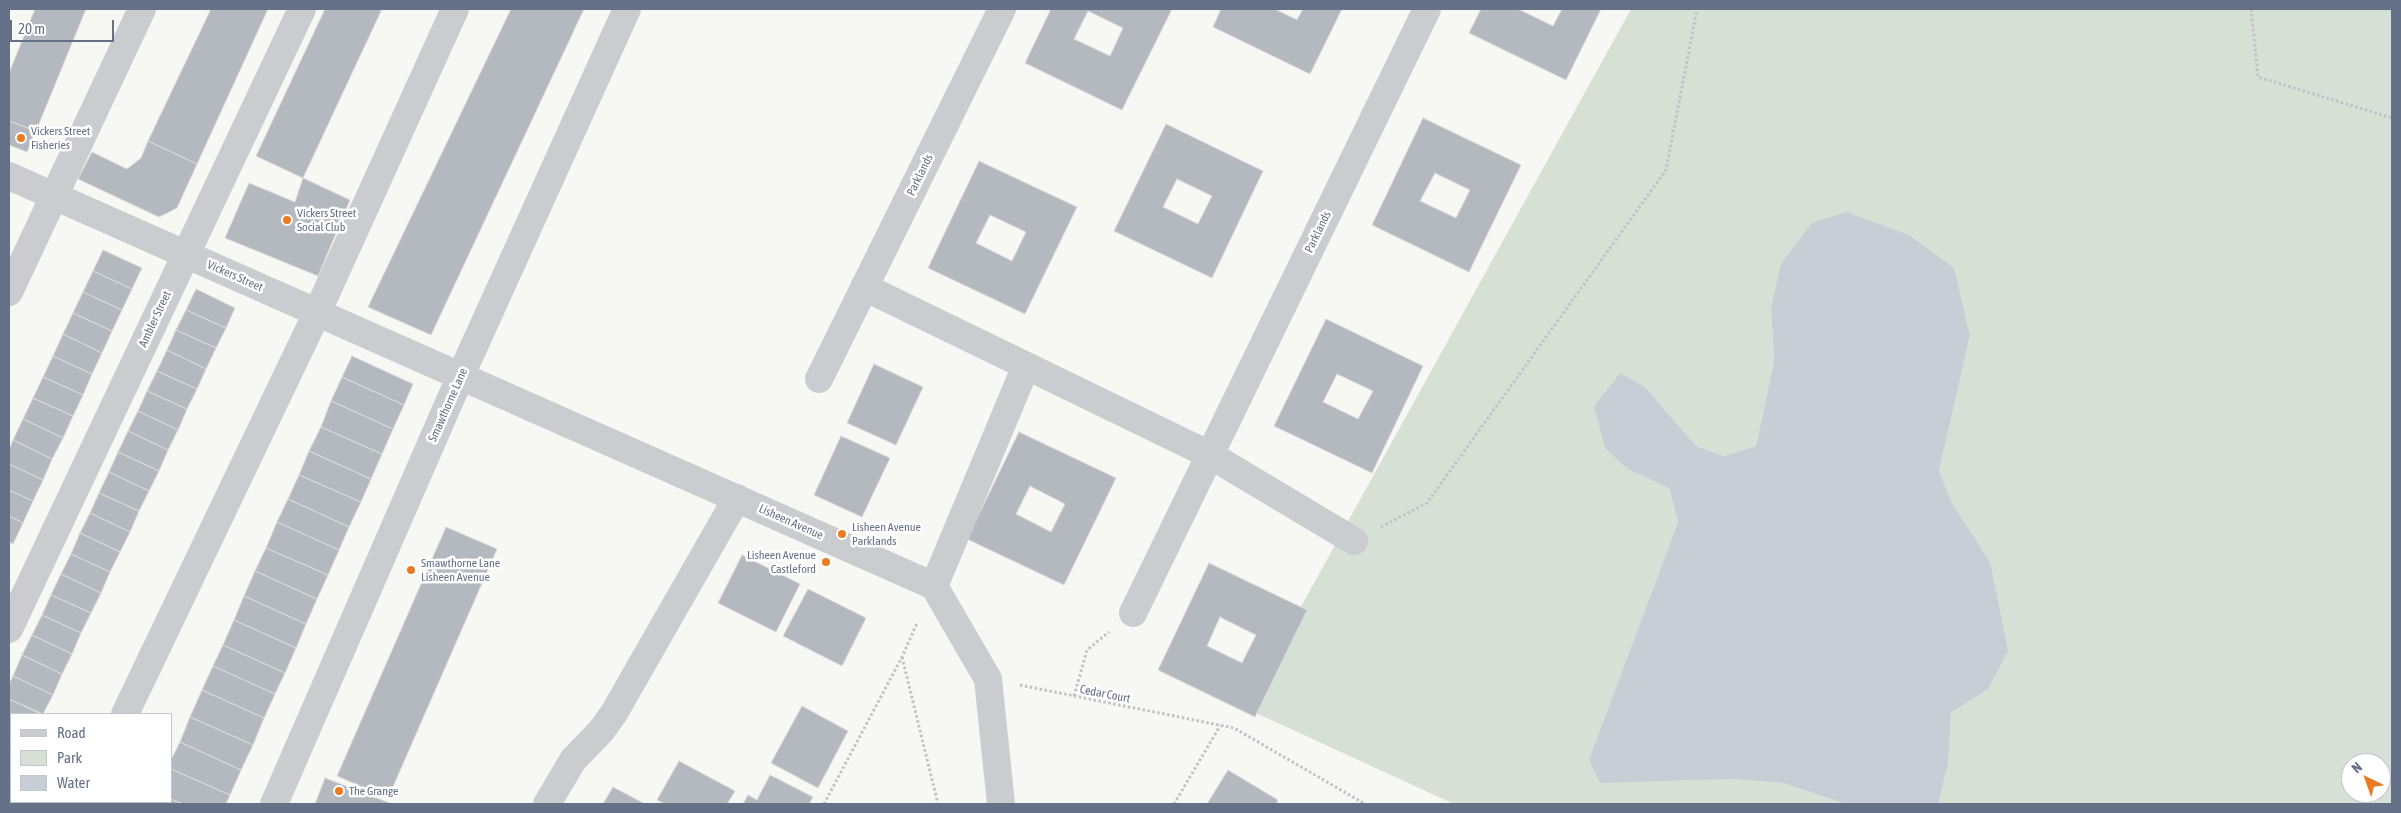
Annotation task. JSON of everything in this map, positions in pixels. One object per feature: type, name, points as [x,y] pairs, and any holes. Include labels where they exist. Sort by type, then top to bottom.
[{"type":"street","points":[[9,292],[142,9]]},
{"type":"street","name":"Ambler Street","points":[[9,629],[302,9]]},
{"type":"street","points":[[125,713],[317,312],[455,9]]},
{"type":"street","name":"Smawthorne Lane","points":[[274,804],[461,375],[627,9]]},
{"type":"street","name":"Parklands","points":[[819,379],[1002,9]]},
{"type":"street","name":"Parklands","points":[[1133,612],[1427,9]]},
{"type":"street","name":"Vickers Street","points":[[9,176],[461,375]]},
{"type":"street","points":[[864,287],[1210,455],[1354,541]]},
{"type":"street","points":[[1001,804],[988,679],[934,586],[1026,366]]},
{"type":"street","name":"Lisheen Avenue","points":[[461,375],[934,586]]},
{"type":"street","points":[[547,804],[573,760],[601,731],[614,713],[737,498]]},
{"type":"path","points":[[1354,541],[1427,503],[1666,170],[1697,9]]},
{"type":"path","points":[[2251,9],[2258,76],[2392,118]]},
{"type":"path","points":[[824,804],[902,658],[934,586]]},
{"type":"path","points":[[1074,696],[1088,650],[1133,612]]},
{"type":"path","points":[[902,658],[938,804]]},
{"type":"path","name":"Cedar Court","points":[[988,679],[1234,728],[1365,804]]},
{"type":"path","points":[[1174,804],[1220,726]]},
{"type":"green space","points":[[1631,9],[2392,9],[2392,804],[1938,804],[1948,765],[1951,713],[1988,689],[1990,562],[1951,501],[1939,471],[1970,336],[1771,308],[1774,361],[1756,446],[1724,456],[1696,446],[1646,388],[1629,470],[1669,488],[1678,522],[1589,759],[1730,779],[1783,783],[1846,804],[1454,804],[1245,708]]},
{"type":"water","points":[[1846,212],[1909,235],[1954,268],[1970,336],[1939,471],[1951,501],[1990,562],[2008,651],[1988,689],[1951,713],[1948,765],[1938,804],[1846,804],[1783,783],[1730,779],[1600,783],[1589,759],[1678,522],[1669,488],[1629,470],[1605,448],[1594,407],[1620,373],[1646,388],[1696,446],[1724,456],[1756,446],[1774,361],[1771,308],[1781,264],[1812,223]]},
{"type":"building","points":[[35,9],[86,9],[36,131],[9,121],[9,73]]},
{"type":"building","points":[[211,9],[268,9],[197,164],[148,141]]},
{"type":"building","points":[[325,9],[382,9],[303,178],[256,156]]},
{"type":"building","points":[[511,9],[584,9],[431,335],[368,307]]},
{"type":"building","points":[[1051,9],[1172,9],[1122,110],[1025,63]],"holes":[[[1088,11],[1123,28],[1110,56],[1074,39]]]},
{"type":"building","points":[[1221,9],[1275,9],[1297,20],[1303,9],[1342,9],[1310,74],[1213,27]]},
{"type":"building","points":[[1481,9],[1518,9],[1553,26],[1562,9],[1601,9],[1566,80],[1469,33]]},
{"type":"building","points":[[1423,118],[1521,165],[1469,272],[1372,225]],"holes":[[[1435,173],[1470,190],[1456,218],[1420,201]]]},
{"type":"building","name":"Vickers Street Fisheries","points":[[9,121],[36,131],[27,152],[9,145]]},
{"type":"building","points":[[1166,124],[1263,171],[1212,278],[1114,231]],"holes":[[[1177,179],[1212,196],[1198,224],[1163,207]]]},
{"type":"building","points":[[148,141],[197,164],[177,208],[159,217],[78,179],[92,152],[127,169],[141,158]]},
{"type":"building","points":[[979,161],[1077,207],[1025,314],[928,268]],"holes":[[[990,215],[1026,232],[1012,261],[976,243]]]},
{"type":"building","name":"Vickers Street Social Club","points":[[303,178],[350,200],[318,276],[225,238],[249,183],[295,202]]},
{"type":"building","points":[[103,250],[142,268],[132,289],[93,271]]},
{"type":"building","points":[[93,271],[132,289],[122,310],[83,292]]},
{"type":"building","points":[[196,289],[235,308],[226,328],[186,310]]},
{"type":"building","points":[[83,292],[122,310],[112,331],[73,313]]},
{"type":"building","points":[[186,310],[226,328],[216,348],[176,330]]},
{"type":"building","points":[[73,313],[112,331],[102,353],[63,334]]},
{"type":"building","points":[[1326,319],[1423,366],[1372,473],[1274,426]],"holes":[[[1337,374],[1373,391],[1358,419],[1323,402]]]},
{"type":"building","points":[[176,330],[216,348],[206,369],[167,350]]},
{"type":"building","points":[[63,334],[102,353],[92,374],[53,356]]},
{"type":"building","points":[[167,350],[206,369],[197,389],[157,371]]},
{"type":"building","points":[[53,356],[92,374],[83,395],[43,377]]},
{"type":"building","points":[[352,356],[413,384],[404,405],[342,377]]},
{"type":"building","points":[[874,364],[923,387],[896,445],[847,423]]},
{"type":"building","points":[[157,371],[197,389],[187,409],[147,391]]},
{"type":"building","points":[[43,377],[83,395],[73,416],[33,398]]},
{"type":"building","points":[[342,377],[404,405],[393,429],[331,401]]},
{"type":"building","points":[[147,391],[187,409],[178,430],[138,411]]},
{"type":"building","points":[[33,398],[73,416],[63,438],[23,419]]},
{"type":"building","points":[[331,401],[393,429],[382,454],[321,427]]},
{"type":"building","points":[[138,411],[178,430],[168,450],[128,431]]},
{"type":"building","points":[[23,419],[63,438],[52,459],[13,440]]},
{"type":"building","points":[[321,427],[382,454],[371,479],[309,451]]},
{"type":"building","points":[[128,431],[168,450],[159,471],[118,452]]},
{"type":"building","points":[[1019,432],[1116,478],[1064,585],[967,539]],"holes":[[[1030,486],[1065,504],[1051,532],[1016,514]]]},
{"type":"building","points":[[841,436],[890,458],[862,517],[814,495]]},
{"type":"building","points":[[13,440],[52,459],[43,480],[9,464],[9,450]]},
{"type":"building","points":[[309,451],[371,479],[361,502],[299,475]]},
{"type":"building","points":[[118,452],[159,471],[149,491],[109,472]]},
{"type":"building","points":[[9,464],[43,480],[33,501],[9,490]]},
{"type":"building","points":[[109,472],[149,491],[139,511],[99,493]]},
{"type":"building","points":[[299,475],[361,502],[349,527],[288,499]]},
{"type":"building","points":[[9,490],[33,501],[23,523],[9,516]]},
{"type":"building","points":[[99,493],[139,511],[130,532],[90,513]]},
{"type":"building","points":[[288,499],[349,527],[339,550],[277,522]]},
{"type":"building","points":[[90,513],[130,532],[120,552],[80,533]]},
{"type":"building","points":[[9,516],[23,523],[13,544],[9,542]]},
{"type":"building","points":[[277,522],[339,550],[328,575],[266,548]]},
{"type":"building","points":[[446,527],[497,549],[388,798],[337,776]]},
{"type":"building","points":[[80,533],[120,552],[110,572],[71,554]]},
{"type":"building","points":[[266,548],[328,575],[317,599],[255,571]]},
{"type":"building","points":[[71,554],[110,572],[101,593],[61,574]]},
{"type":"building","points":[[742,555],[800,584],[776,632],[718,603]]},
{"type":"building","points":[[1209,563],[1307,610],[1255,717],[1158,670]],"holes":[[[1220,617],[1256,635],[1242,663],[1207,646]]]},
{"type":"building","points":[[255,571],[317,599],[306,624],[244,596]]},
{"type":"building","points":[[61,574],[101,593],[91,613],[51,595]]},
{"type":"building","points":[[808,589],[866,618],[842,666],[783,636]]},
{"type":"building","points":[[51,595],[91,613],[81,633],[42,615]]},
{"type":"building","points":[[244,596],[306,624],[296,648],[234,620]]},
{"type":"building","points":[[42,615],[81,633],[72,654],[32,635]]},
{"type":"building","points":[[234,620],[296,648],[285,673],[223,645]]},
{"type":"building","points":[[32,635],[72,654],[62,674],[22,655]]},
{"type":"building","points":[[223,645],[285,673],[275,694],[213,666]]},
{"type":"building","points":[[22,655],[62,674],[53,695],[13,676]]},
{"type":"building","points":[[213,666],[275,694],[264,718],[202,690]]},
{"type":"building","points":[[13,676],[53,695],[44,713],[41,713],[9,699],[9,684]]},
{"type":"building","points":[[202,690],[264,718],[253,745],[190,717]]},
{"type":"building","points":[[9,699],[39,713],[10,713],[9,724]]},
{"type":"building","points":[[802,706],[848,731],[818,788],[771,763]]},
{"type":"building","points":[[190,717],[253,745],[241,770],[180,742]]},
{"type":"building","points":[[180,742],[241,770],[230,795],[172,769],[172,758]]},
{"type":"building","points":[[679,761],[735,791],[727,804],[665,804],[657,800]]},
{"type":"building","points":[[172,769],[230,795],[226,804],[183,804],[172,799]]},
{"type":"building","points":[[1228,770],[1278,800],[1276,804],[1207,804]]},
{"type":"building","points":[[770,775],[813,797],[809,804],[743,804],[748,795],[757,800]]},
{"type":"building","name":"The Grange","points":[[325,778],[392,804],[315,804]]},
{"type":"building","points":[[613,787],[645,804],[603,804]]},
{"type":"building","points":[[172,799],[183,804],[152,804],[172,803]]},
{"type":"place","name":"Vickers Street Fisheries","points":[[21,138]]},
{"type":"place","name":"Vickers Street Social Club","points":[[287,220]]},
{"type":"place","name":"Lisheen Avenue Parklands","points":[[842,534]]},
{"type":"place","name":"Lisheen Avenue Castleford","points":[[826,562]]},
{"type":"place","name":"Smawthorne Lane Lisheen Avenue","points":[[411,570]]},
{"type":"place","name":"The Grange","points":[[339,791]]}]
